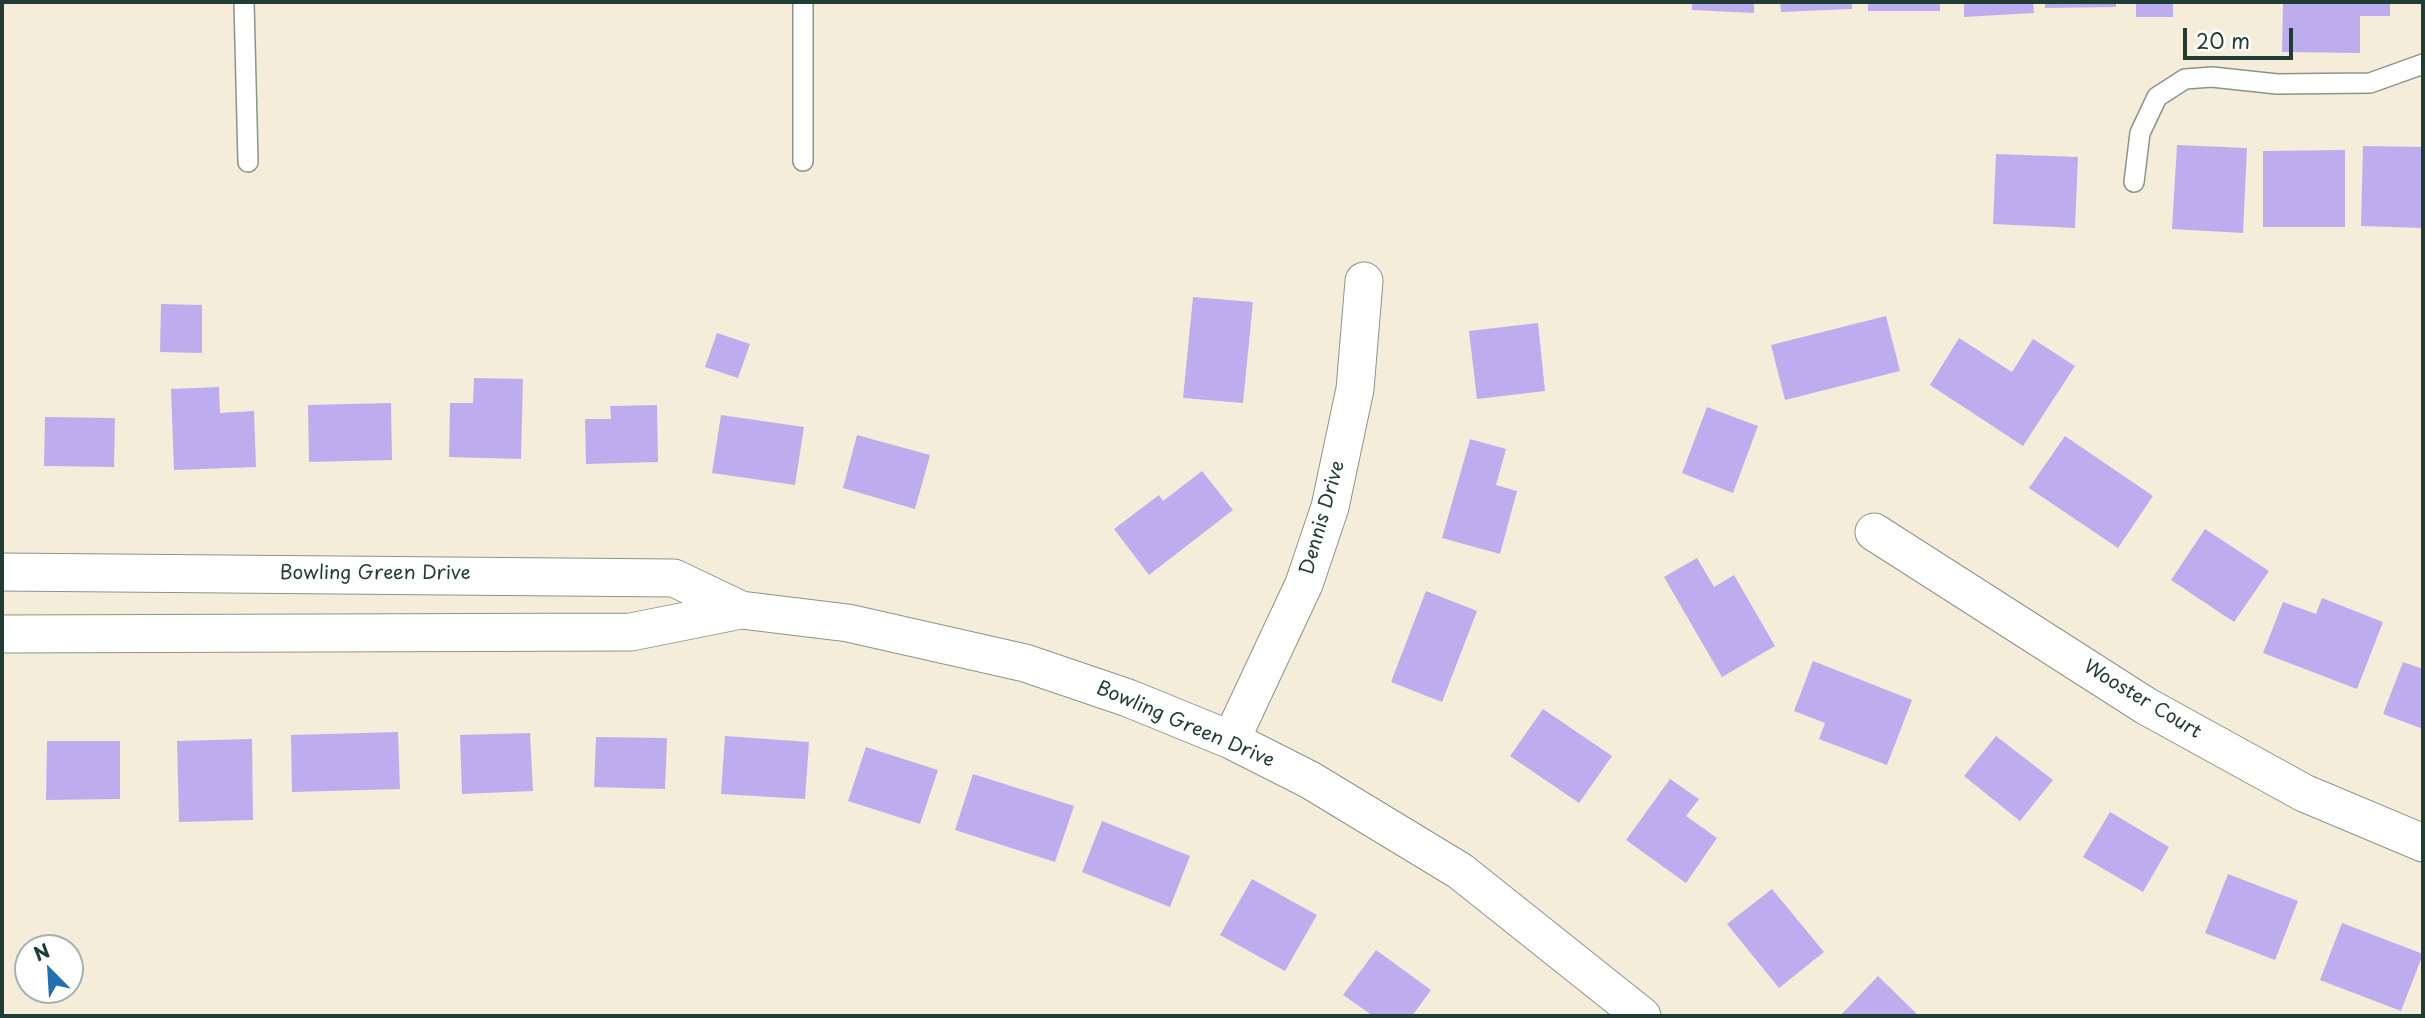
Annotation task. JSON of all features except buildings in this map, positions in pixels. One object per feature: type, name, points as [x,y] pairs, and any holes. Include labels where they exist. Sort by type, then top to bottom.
[{"type":"street","name":"Dennis Drive","points":[[1231,740],[1304,584],[1330,508],[1355,389],[1364,281]]},
{"type":"street","name":"Wooster Court","points":[[1874,532],[2146,706],[2305,793],[2423,843]]},
{"type":"street","name":"Bowling Green Drive","points":[[2,572],[674,578],[741,610]]},
{"type":"street","name":"Bowling Green Drive","points":[[2,634],[631,632],[741,610],[848,623],[1025,663],[1128,698],[1231,740],[1310,780],[1460,870],[1642,1016]]},
{"type":"lane","points":[[244,2],[248,162]]},
{"type":"lane","points":[[803,2],[803,160]]},
{"type":"lane","points":[[2134,183],[2140,133],[2157,97],[2185,79],[2213,77],[2277,84],[2370,83],[2423,64]]}]
